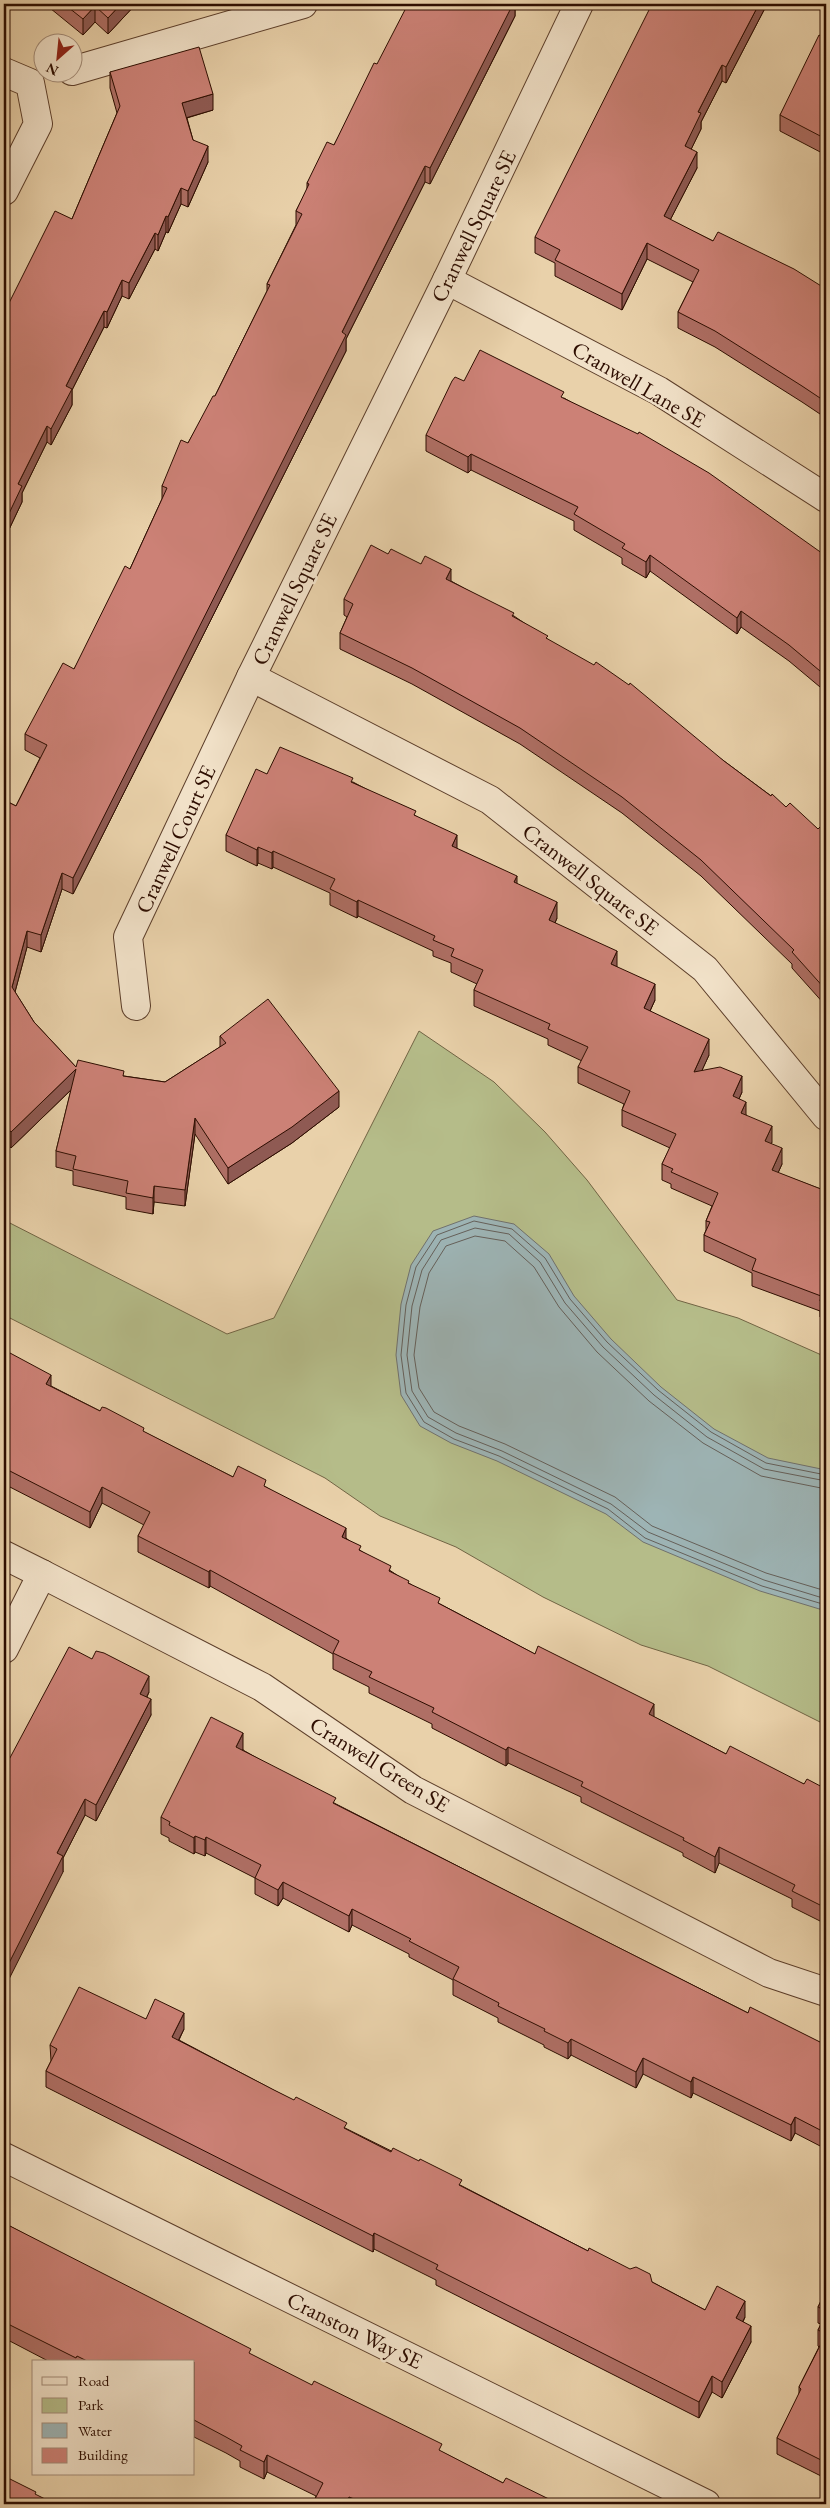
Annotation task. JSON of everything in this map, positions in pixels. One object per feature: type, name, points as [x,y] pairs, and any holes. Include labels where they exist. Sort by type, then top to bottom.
[{"type":"street","points":[[82,68],[303,4]]},
{"type":"street","name":"Cranwell Square SE","points":[[579,4],[447,280],[251,677],[490,800],[705,969],[826,1116]]},
{"type":"street","points":[[4,72],[30,83],[33,82]]},
{"type":"street","points":[[4,191],[38,124],[30,83]]},
{"type":"street","name":"Cranwell Lane SE","points":[[447,280],[659,391],[826,498]]},
{"type":"street","name":"Cranwell Court SE","points":[[136,1006],[128,937],[251,677]]},
{"type":"street","name":"Cranwell Green SE","points":[[4,1555],[262,1687],[413,1790],[769,1973],[826,1992]]},
{"type":"street","points":[[4,1649],[42,1574]]},
{"type":"street","name":"Cranston Way SE","points":[[4,2157],[706,2504]]},
{"type":"green space","points":[[419,1031],[494,1082],[545,1132],[587,1180],[677,1300],[738,1318],[826,1357],[826,1725],[708,1666],[641,1645],[543,1597],[456,1547],[380,1516],[325,1478],[4,1315],[4,1220],[227,1334],[274,1318]]},
{"type":"water","points":[[474,1216],[514,1224],[549,1254],[574,1296],[611,1339],[661,1387],[714,1429],[768,1458],[826,1470],[826,1611],[760,1591],[643,1542],[606,1514],[497,1461],[451,1443],[420,1426],[401,1395],[396,1355],[401,1304],[411,1265],[433,1231]]},
{"type":"building","points":[[64,4],[121,4],[108,18],[95,6],[83,19]]},
{"type":"building","points":[[408,4],[513,4],[430,168],[425,166],[342,332],[346,335],[73,878],[62,873],[41,935],[27,931],[12,987],[34,1022],[76,1067],[78,1060],[124,1071],[123,1076],[165,1082],[226,1043],[220,1036],[268,999],[339,1091],[292,1127],[228,1168],[195,1118],[185,1190],[154,1186],[153,1198],[126,1193],[128,1181],[73,1169],[76,1156],[56,1151],[76,1069],[11,1132],[4,1124],[4,800],[16,806],[47,745],[25,734],[63,663],[74,669],[125,566],[130,569],[167,488],[162,486],[181,440],[188,443],[213,396],[215,396],[270,285],[267,284],[302,214],[296,211],[327,142],[334,145],[374,63],[377,64]]},
{"type":"building","points":[[652,4],[759,4],[726,67],[722,65],[698,112],[701,113],[685,146],[697,152],[664,216],[713,241],[718,232],[794,269],[826,289],[826,402],[715,331],[678,312],[699,270],[647,243],[622,294],[555,260],[560,250],[535,237]]},
{"type":"building","points":[[819,35],[826,38],[826,139],[780,115]]},
{"type":"building","points":[[199,47],[213,94],[182,103],[193,140],[208,146],[188,191],[181,188],[168,217],[166,216],[158,235],[155,233],[129,283],[122,280],[107,312],[104,311],[66,386],[72,389],[51,429],[47,426],[18,484],[22,486],[4,524],[4,313],[55,211],[72,219],[120,106],[110,72]]},
{"type":"building","points":[[480,350],[564,392],[561,397],[638,434],[639,432],[709,473],[826,556],[826,676],[789,645],[741,611],[737,618],[650,555],[646,562],[622,548],[625,544],[574,514],[578,507],[471,454],[468,457],[426,435],[452,381],[455,377],[464,381]]},
{"type":"building","points":[[371,545],[388,554],[391,549],[421,564],[425,556],[451,569],[446,579],[514,613],[512,616],[548,636],[546,638],[594,665],[596,662],[629,685],[630,683],[724,761],[771,796],[772,794],[786,807],[790,803],[818,829],[821,826],[826,831],[826,990],[792,952],[794,950],[701,860],[622,797],[520,728],[412,668],[340,633],[353,604],[344,599]]},
{"type":"building","points":[[280,747],[353,778],[351,782],[416,811],[414,815],[457,835],[452,846],[517,876],[514,882],[557,902],[549,920],[617,951],[611,964],[655,984],[644,1008],[709,1039],[694,1072],[720,1067],[742,1076],[733,1096],[746,1102],[741,1113],[772,1126],[765,1141],[782,1148],[772,1170],[826,1191],[826,1302],[820,1301],[821,1296],[752,1270],[756,1259],[704,1235],[710,1222],[706,1221],[718,1193],[671,1172],[673,1169],[662,1164],[676,1134],[622,1110],[630,1091],[578,1067],[588,1047],[548,1029],[550,1024],[474,990],[483,970],[451,956],[454,949],[433,940],[435,936],[330,889],[335,879],[273,851],[272,853],[258,847],[257,850],[226,835],[256,769],[267,774]]},
{"type":"building","points":[[10,1353],[51,1375],[46,1384],[100,1411],[102,1407],[106,1408],[144,1428],[143,1431],[233,1477],[238,1466],[266,1480],[264,1486],[346,1528],[342,1537],[361,1546],[359,1550],[391,1566],[389,1571],[409,1581],[408,1583],[440,1598],[438,1603],[535,1654],[538,1646],[654,1704],[649,1714],[726,1754],[730,1746],[804,1784],[807,1779],[826,1789],[826,1908],[792,1891],[795,1885],[719,1847],[715,1857],[683,1840],[684,1838],[581,1786],[583,1782],[508,1747],[506,1750],[432,1712],[434,1708],[369,1677],[372,1672],[333,1653],[339,1641],[210,1570],[209,1572],[138,1536],[150,1512],[102,1487],[90,1512],[4,1468],[4,1356],[8,1358]]},
{"type":"building","points":[[69,1647],[92,1659],[96,1651],[104,1653],[149,1676],[140,1694],[151,1699],[96,1805],[85,1799],[57,1853],[63,1856],[4,1973],[4,1769]]},
{"type":"building","points":[[211,1717],[243,1733],[236,1747],[336,1798],[333,1803],[748,2013],[750,2007],[826,2045],[826,2127],[824,2132],[795,2117],[791,2125],[693,2077],[691,2082],[643,2058],[636,2072],[571,2039],[568,2043],[544,2031],[545,2029],[498,2006],[499,2003],[453,1979],[459,1967],[409,1941],[411,1939],[352,1909],[349,1916],[283,1882],[278,1890],[255,1878],[261,1865],[206,1837],[205,1840],[195,1836],[194,1838],[169,1825],[170,1822],[161,1817]]},
{"type":"building","points":[[79,1987],[146,2019],[155,1999],[184,2013],[172,2037],[294,2100],[296,2097],[347,2123],[344,2128],[391,2152],[393,2148],[462,2180],[459,2185],[588,2251],[589,2248],[630,2269],[636,2267],[650,2274],[652,2282],[705,2310],[717,2286],[745,2301],[736,2318],[751,2326],[722,2382],[712,2376],[699,2402],[436,2269],[438,2265],[374,2233],[373,2236],[46,2071],[57,2049],[50,2045]]},
{"type":"building","points":[[4,2223],[251,2349],[249,2353],[312,2385],[314,2381],[442,2444],[439,2450],[503,2483],[506,2478],[559,2504],[367,2504],[349,2497],[346,2504],[316,2504],[313,2503],[323,2483],[267,2455],[264,2462],[240,2450],[242,2446],[195,2421],[195,2360],[85,2360],[77,2356],[76,2358],[4,2322]]},
{"type":"building","points":[[826,2291],[826,2311],[818,2307]]},
{"type":"building","points":[[826,2315],[826,2334],[818,2330]]},
{"type":"building","points":[[826,2334],[826,2454],[823,2461],[777,2438],[801,2389],[799,2387]]},
{"type":"building","points":[[4,2476],[36,2492],[35,2494],[55,2504],[4,2504]]}]
